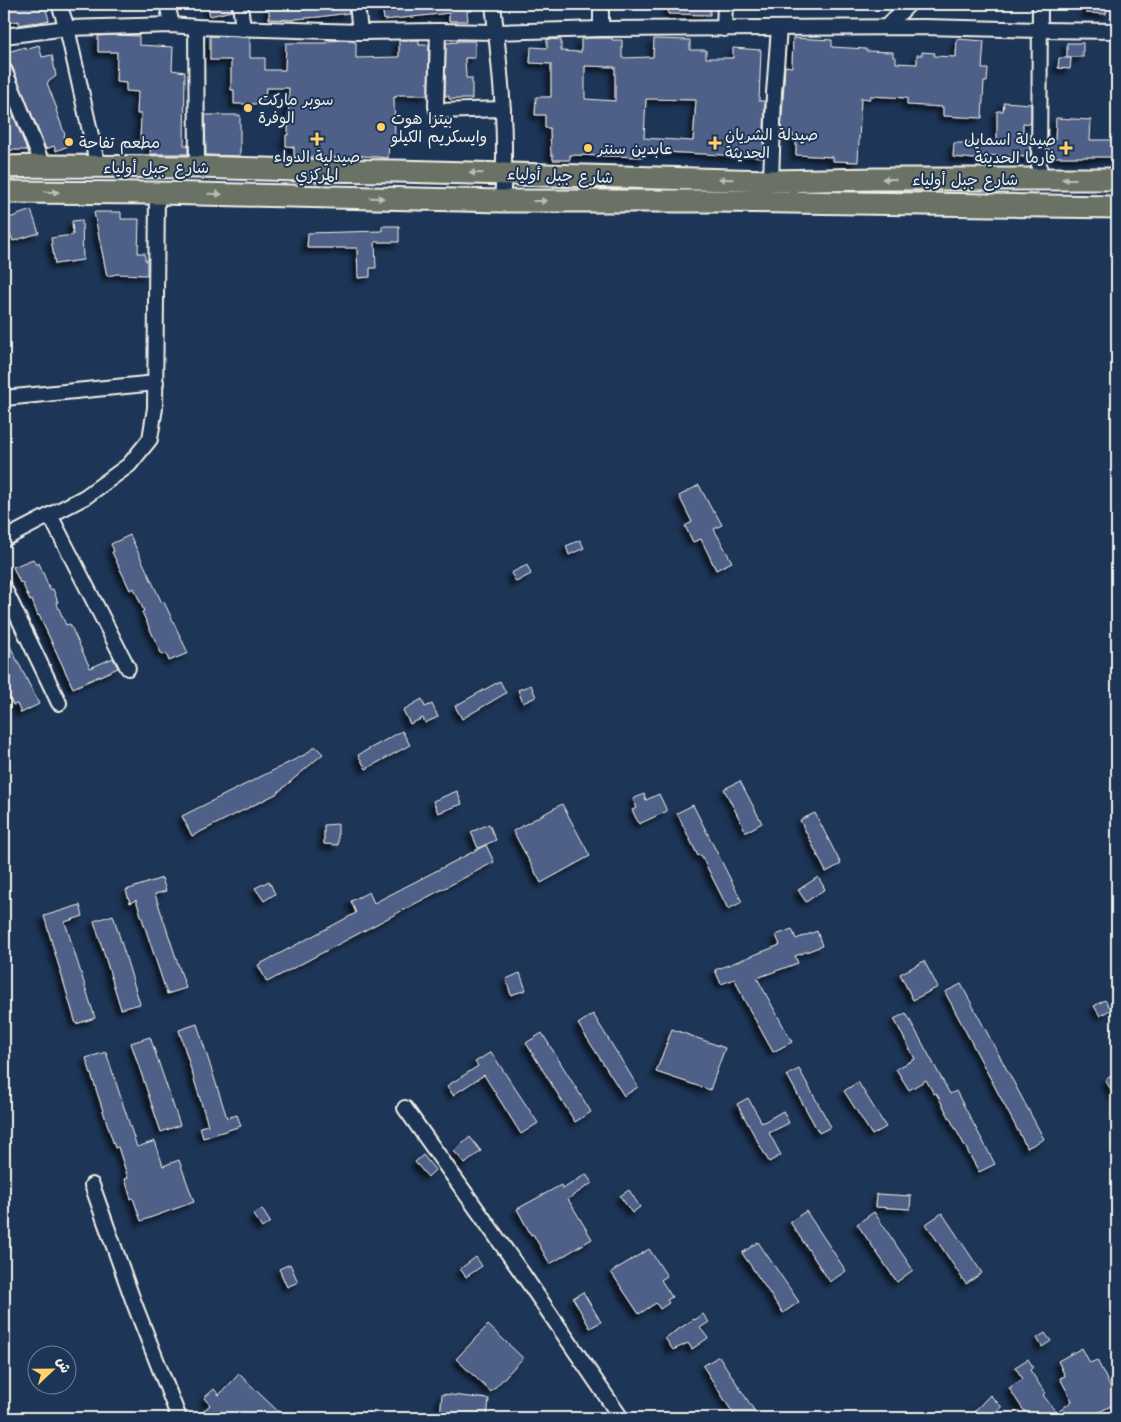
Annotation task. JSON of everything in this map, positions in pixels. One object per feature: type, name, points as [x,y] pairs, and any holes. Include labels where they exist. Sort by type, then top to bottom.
[{"type":"main road","name":"شارع جبل أولياء","points":[[4,167],[197,167],[505,173],[771,181],[1117,179]]},
{"type":"main road","name":"شارع جبل أولياء","points":[[4,192],[157,193],[502,201],[716,201],[1117,207]]},
{"type":"street","points":[[59,4],[98,167]]},
{"type":"street","points":[[167,4],[172,25]]},
{"type":"street","points":[[240,4],[243,29]]},
{"type":"street","points":[[357,4],[360,32]]},
{"type":"street","points":[[493,4],[503,109],[505,173],[502,201]]},
{"type":"street","points":[[601,4],[601,29]]},
{"type":"street","points":[[724,29],[725,4]]},
{"type":"street","points":[[886,27],[909,4]]},
{"type":"street","points":[[1039,180],[1040,4]]},
{"type":"street","points":[[4,36],[66,28],[172,25],[360,32],[886,27],[1117,30]]},
{"type":"street","points":[[196,27],[197,167]]},
{"type":"street","points":[[771,181],[774,93],[779,28]]},
{"type":"street","points":[[438,31],[437,111],[503,109]]},
{"type":"street","points":[[4,70],[43,166]]},
{"type":"street","points":[[4,539],[85,497],[129,465],[150,439],[155,408],[156,383],[157,193]]},
{"type":"street","points":[[4,398],[156,383]]},
{"type":"street","points":[[50,515],[128,668]]},
{"type":"street","points":[[4,588],[58,703]]},
{"type":"street","points":[[405,1108],[522,1273],[621,1418]]},
{"type":"street","points":[[92,1185],[134,1303],[179,1418]]},
{"type":"building","points":[[4,4],[38,4],[39,8],[45,6],[49,20],[19,25],[19,21],[4,23]]},
{"type":"building","points":[[207,4],[231,4],[232,11],[210,16]]},
{"type":"building","points":[[269,4],[348,4],[349,13],[295,20],[269,19]]},
{"type":"building","points":[[382,4],[472,4],[472,11],[467,11],[468,21],[449,21],[449,13],[384,20]]},
{"type":"building","points":[[668,4],[710,4],[710,15],[668,14]]},
{"type":"building","points":[[1086,4],[1107,4],[1106,14],[1086,13]]},
{"type":"building","points":[[98,36],[139,36],[139,45],[173,47],[172,70],[185,72],[184,145],[188,145],[188,154],[150,154],[151,143],[140,142],[141,114],[137,114],[138,92],[126,91],[126,83],[116,82],[117,52],[98,52]]},
{"type":"building","points":[[210,36],[250,37],[250,58],[265,58],[265,70],[285,70],[286,43],[327,43],[327,41],[348,40],[356,42],[356,58],[399,57],[399,40],[419,40],[419,45],[429,45],[428,95],[397,95],[397,97],[394,97],[395,143],[389,144],[388,158],[351,155],[351,157],[294,157],[294,147],[286,146],[289,88],[266,88],[265,99],[257,99],[257,104],[234,104],[234,90],[231,90],[231,60],[210,60]]},
{"type":"building","points":[[612,38],[612,40],[622,40],[622,58],[653,57],[654,39],[690,40],[690,50],[706,50],[706,58],[733,58],[733,48],[761,50],[759,101],[765,101],[763,157],[644,151],[643,157],[570,155],[570,160],[553,160],[553,155],[551,155],[550,128],[545,128],[545,115],[535,115],[536,97],[551,97],[551,64],[530,63],[531,47],[547,48],[547,39],[561,40],[561,51],[581,52],[581,39]],"holes":[[[585,66],[615,67],[615,101],[585,99]],[[646,99],[696,100],[693,141],[644,138]]]},
{"type":"building","points":[[793,38],[832,40],[832,47],[893,52],[893,57],[896,57],[896,63],[917,64],[917,55],[922,55],[922,52],[935,53],[934,56],[956,57],[957,39],[984,41],[982,69],[988,69],[987,82],[984,82],[982,118],[943,116],[943,107],[907,105],[907,98],[870,96],[870,99],[861,98],[858,162],[833,161],[833,157],[796,155],[796,139],[793,139],[793,134],[781,133],[785,66],[792,67]]},
{"type":"building","points":[[475,41],[475,58],[465,58],[466,78],[472,78],[472,99],[449,99],[449,96],[445,96],[446,43]]},
{"type":"building","points":[[1067,43],[1083,43],[1083,57],[1067,57]]},
{"type":"building","points":[[39,45],[42,57],[52,55],[56,76],[47,83],[68,146],[56,151],[54,146],[46,149],[12,66],[4,58],[4,53]]},
{"type":"building","points":[[1059,58],[1071,58],[1070,69],[1058,68]]},
{"type":"building","points":[[1004,102],[1031,104],[1031,124],[1023,123],[1023,142],[1030,143],[1030,157],[983,155],[983,159],[974,159],[953,157],[954,143],[997,143],[997,111],[1003,111]]},
{"type":"building","points":[[9,105],[27,150],[4,150],[4,107]]},
{"type":"building","points":[[205,115],[240,115],[240,156],[206,155]]},
{"type":"building","points":[[1056,118],[1091,120],[1090,140],[1117,140],[1117,157],[1048,157],[1048,144],[1051,144],[1051,140],[1055,140]]},
{"type":"building","points":[[31,210],[39,233],[13,241],[10,233],[4,235],[4,220]]},
{"type":"building","points":[[94,212],[121,212],[121,219],[139,219],[138,253],[145,253],[147,275],[117,274],[107,276]]},
{"type":"building","points":[[82,220],[83,260],[55,264],[51,238],[73,235],[72,221]]},
{"type":"building","points":[[382,226],[399,226],[399,242],[375,242],[376,268],[370,268],[370,277],[358,278],[357,248],[307,248],[308,233],[382,231]]},
{"type":"building","points":[[699,485],[722,525],[714,529],[732,562],[716,570],[701,539],[693,542],[685,526],[692,522],[679,496]]},
{"type":"building","points":[[130,535],[188,653],[169,661],[166,653],[162,655],[142,612],[144,611],[134,588],[130,590],[112,552],[114,551],[111,544]]},
{"type":"building","points":[[580,540],[584,548],[569,555],[566,546]]},
{"type":"building","points":[[33,559],[36,565],[39,563],[50,590],[53,589],[58,602],[56,602],[66,625],[70,624],[90,668],[113,658],[118,668],[73,688],[32,600],[30,601],[13,567]]},
{"type":"building","points":[[527,565],[531,574],[516,582],[511,573]]},
{"type":"building","points":[[4,634],[39,704],[21,713],[17,704],[13,705],[4,686]]},
{"type":"building","points":[[500,681],[506,693],[462,719],[455,706]]},
{"type":"building","points":[[531,685],[536,697],[523,703],[518,690]]},
{"type":"building","points":[[422,699],[425,707],[432,704],[438,717],[425,723],[423,718],[410,724],[403,710]]},
{"type":"building","points":[[402,731],[410,745],[366,769],[358,755]]},
{"type":"building","points":[[315,746],[323,754],[276,794],[192,836],[182,816],[306,754]]},
{"type":"building","points":[[740,781],[762,823],[746,832],[724,789]]},
{"type":"building","points":[[457,791],[462,804],[438,813],[433,801]]},
{"type":"building","points":[[644,794],[646,800],[659,794],[667,811],[639,824],[632,810],[637,808],[633,799]]},
{"type":"building","points":[[562,804],[590,856],[541,883],[513,831]]},
{"type":"building","points":[[693,805],[742,902],[728,909],[701,855],[698,856],[677,813]]},
{"type":"building","points":[[815,813],[841,864],[826,872],[800,820]]},
{"type":"building","points":[[338,824],[338,845],[324,844],[324,825]]},
{"type":"building","points":[[489,824],[496,840],[478,848],[471,832]]},
{"type":"building","points":[[486,845],[494,862],[267,982],[258,965],[356,913],[351,901],[369,892],[374,903]]},
{"type":"building","points":[[818,877],[825,889],[806,902],[798,890]]},
{"type":"building","points":[[162,878],[166,891],[155,894],[186,988],[167,994],[136,900],[130,903],[126,890]]},
{"type":"building","points":[[269,881],[275,894],[264,901],[255,888]]},
{"type":"building","points":[[80,905],[83,916],[65,922],[95,1018],[76,1024],[44,916]]},
{"type":"building","points":[[113,915],[140,1004],[121,1009],[94,921]]},
{"type":"building","points":[[792,929],[796,939],[817,931],[822,946],[795,956],[798,963],[757,978],[792,1042],[773,1052],[743,998],[735,979],[721,984],[715,970],[780,945],[776,935]]},
{"type":"building","points":[[924,961],[938,987],[913,1000],[900,974]]},
{"type":"building","points":[[520,973],[526,990],[511,995],[506,979]]},
{"type":"building","points":[[961,984],[1044,1139],[1027,1148],[945,992]]},
{"type":"building","points":[[1105,1000],[1111,1009],[1100,1016],[1094,1006]]},
{"type":"building","points":[[906,1013],[950,1094],[956,1091],[995,1164],[979,1172],[936,1093],[934,1094],[926,1080],[909,1090],[896,1069],[915,1059],[894,1019]]},
{"type":"building","points":[[593,1014],[638,1087],[624,1096],[578,1024]]},
{"type":"building","points":[[197,1024],[227,1118],[237,1115],[241,1126],[203,1138],[200,1127],[208,1125],[179,1030]]},
{"type":"building","points":[[672,1029],[725,1048],[710,1090],[656,1072]]},
{"type":"building","points":[[542,1033],[591,1112],[575,1122],[526,1043]]},
{"type":"building","points":[[150,1037],[180,1125],[161,1132],[131,1043]]},
{"type":"building","points":[[106,1052],[137,1147],[155,1141],[163,1166],[179,1160],[194,1202],[141,1221],[133,1198],[131,1199],[125,1179],[128,1178],[118,1147],[115,1148],[86,1058]]},
{"type":"building","points":[[491,1052],[538,1123],[521,1134],[484,1075],[453,1095],[447,1086],[478,1066],[475,1062]]},
{"type":"building","points":[[799,1069],[831,1127],[819,1133],[787,1075]]},
{"type":"building","points":[[1117,1072],[1117,1099],[1105,1080]]},
{"type":"building","points":[[858,1082],[886,1127],[872,1135],[844,1091]]},
{"type":"building","points":[[748,1098],[762,1123],[783,1111],[789,1123],[769,1133],[781,1155],[769,1162],[737,1104]]},
{"type":"building","points":[[470,1137],[481,1151],[465,1164],[454,1151]]},
{"type":"building","points":[[423,1155],[435,1170],[428,1177],[415,1162]]},
{"type":"building","points":[[586,1174],[592,1183],[568,1199],[592,1239],[550,1264],[517,1209],[561,1185],[563,1189]]},
{"type":"building","points":[[629,1190],[640,1207],[632,1213],[620,1196]]},
{"type":"building","points":[[877,1194],[911,1196],[910,1209],[876,1207]]},
{"type":"building","points":[[262,1209],[270,1222],[262,1228],[253,1215]]},
{"type":"building","points":[[806,1211],[846,1271],[830,1282],[790,1222]]},
{"type":"building","points":[[874,1212],[913,1270],[897,1282],[857,1224]]},
{"type":"building","points":[[942,1213],[982,1273],[966,1284],[926,1224]]},
{"type":"building","points":[[758,1242],[799,1302],[783,1313],[742,1253]]},
{"type":"building","points":[[649,1249],[667,1276],[661,1280],[672,1297],[667,1300],[669,1303],[660,1309],[656,1303],[639,1314],[611,1272]]},
{"type":"building","points":[[476,1257],[482,1266],[466,1277],[460,1269]]},
{"type":"building","points":[[290,1264],[298,1282],[287,1287],[279,1269]]},
{"type":"building","points":[[583,1292],[601,1322],[590,1328],[573,1298]]},
{"type":"building","points":[[703,1314],[709,1322],[700,1328],[708,1338],[692,1349],[688,1343],[673,1350],[665,1338]]},
{"type":"building","points":[[488,1325],[523,1358],[491,1392],[456,1359]]},
{"type":"building","points":[[1045,1333],[1051,1341],[1042,1347],[1037,1338]]},
{"type":"building","points":[[1082,1348],[1090,1363],[1097,1360],[1117,1403],[1087,1418],[1031,1418],[1009,1388],[1023,1379],[1015,1367],[1028,1359],[1033,1367],[1030,1370],[1045,1393],[1043,1395],[1057,1413],[1072,1401],[1060,1378],[1065,1376],[1058,1361]]},
{"type":"building","points":[[719,1356],[759,1418],[736,1418],[703,1366]]},
{"type":"building","points":[[239,1374],[285,1418],[196,1418],[210,1405],[204,1398],[214,1389],[219,1395]]},
{"type":"building","points":[[442,1394],[489,1399],[487,1418],[440,1418]]},
{"type":"building","points":[[990,1395],[1002,1407],[992,1418],[968,1418]]},
{"type":"place","name":"سوبر ماركت الوفرة","points":[[248,108]]},
{"type":"place","name":"بيتزا هوت وايسكريم الكيلو","points":[[381,127]]},
{"type":"place","name":"صيدلية الدواء المركزي","points":[[317,139]]},
{"type":"place","name":"مطعم تفاحة","points":[[69,142]]},
{"type":"place","name":"صيدلة الشريان الحديثة","points":[[715,143]]},
{"type":"place","name":"عابدين سنتر","points":[[588,148]]},
{"type":"place","name":"صيدلة اسمايل فارما الحديثة","points":[[1066,148]]}]
